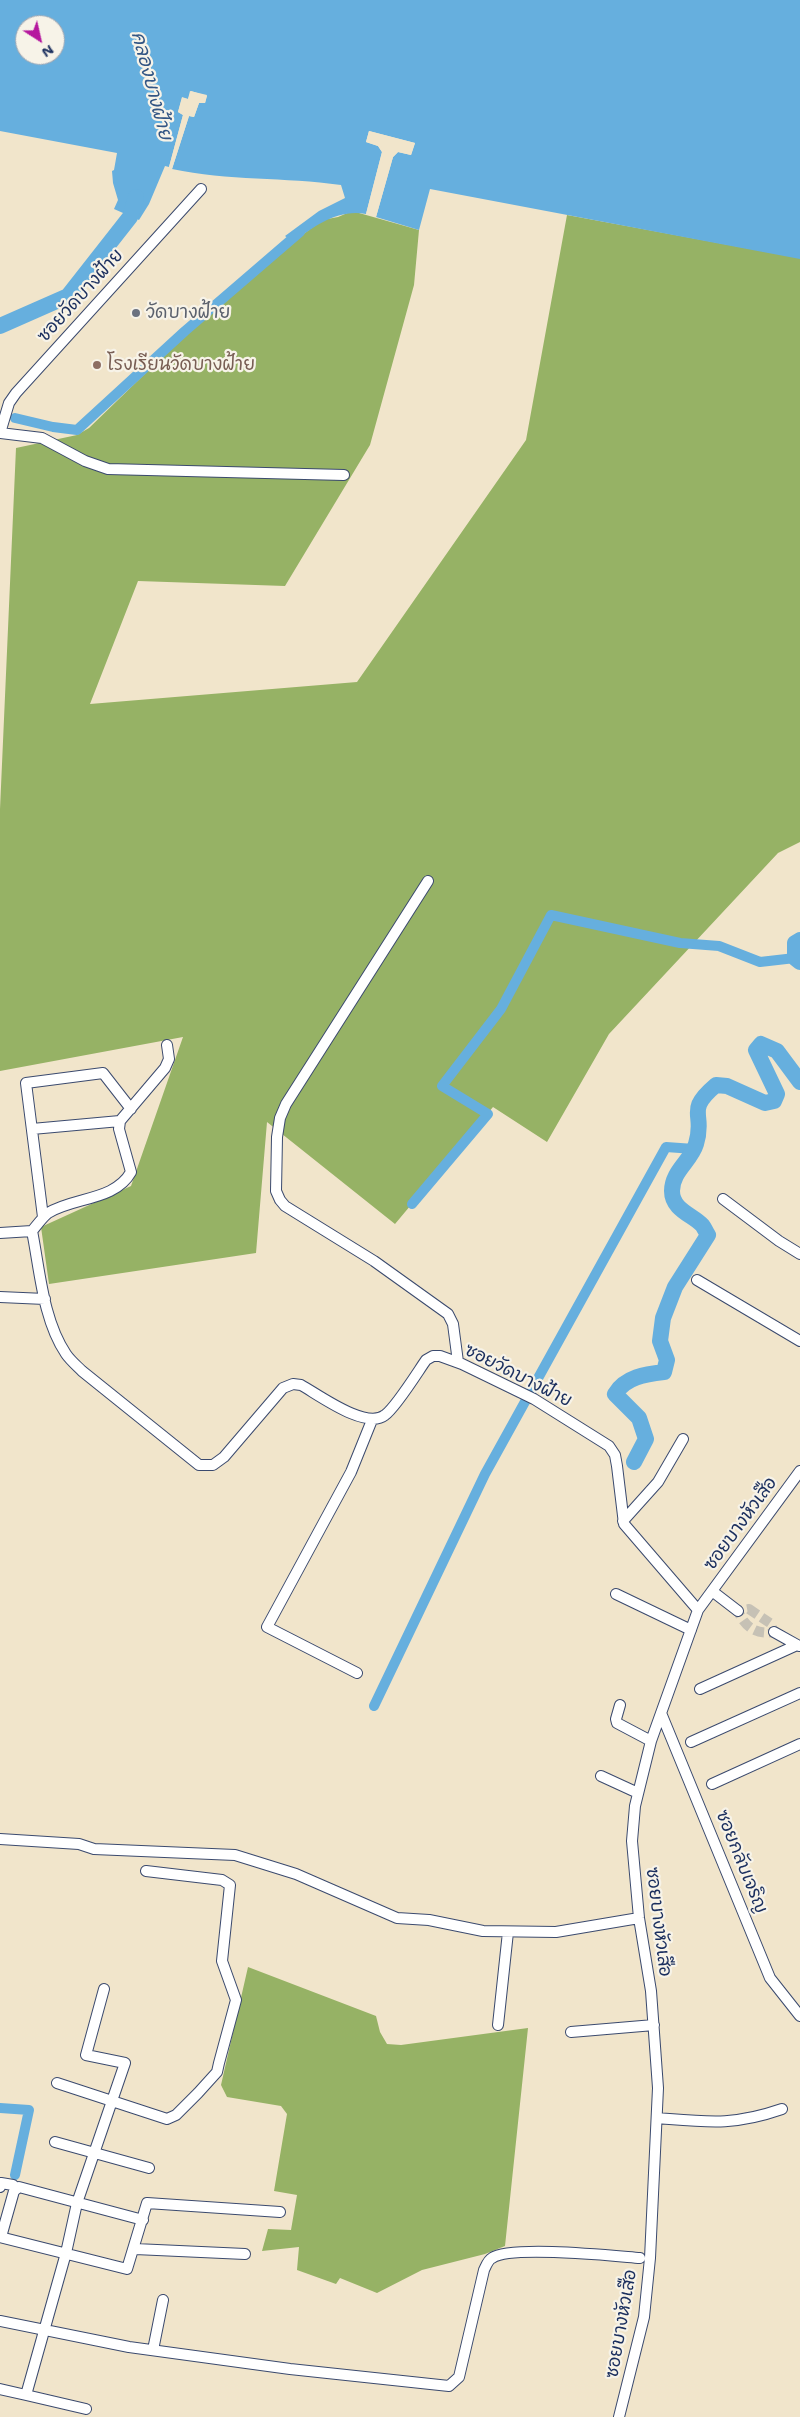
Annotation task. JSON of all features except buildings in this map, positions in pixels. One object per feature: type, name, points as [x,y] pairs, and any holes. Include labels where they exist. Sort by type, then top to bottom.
[{"type":"street","name":"ซอยวัดบางฝ้าย","points":[[0,433],[9,403],[16,393],[201,189]]},
{"type":"street","points":[[0,433],[42,438],[86,461],[108,469],[344,475]]},
{"type":"street","points":[[428,881],[286,1104],[280,1118],[277,1136],[276,1191],[285,1206],[374,1261],[448,1314],[453,1324],[458,1362]]},
{"type":"street","points":[[0,1233],[32,1231],[43,1217],[50,1212],[105,1193],[126,1181],[131,1172],[119,1129],[120,1121],[164,1068],[169,1059],[167,1045]]},
{"type":"street","points":[[43,1217],[26,1083],[103,1073],[131,1109]]},
{"type":"street","points":[[32,1129],[120,1121]]},
{"type":"street","points":[[723,1199],[779,1241],[800,1254]]},
{"type":"street","points":[[32,1231],[45,1299],[56,1336],[67,1356],[82,1371],[199,1465],[213,1465],[224,1457],[284,1388],[293,1384],[301,1385],[359,1418],[372,1420],[351,1472],[267,1627],[357,1672]]},
{"type":"street","points":[[697,1280],[800,1341]]},
{"type":"street","points":[[0,1297],[45,1299]]},
{"type":"street","name":"ซอยวัดบางฝ้าย","points":[[372,1420],[386,1415],[426,1360],[433,1356],[440,1356],[458,1362],[534,1399],[609,1446],[615,1455],[623,1522]]},
{"type":"street","points":[[683,1439],[658,1482],[623,1522],[628,1531],[698,1610]]},
{"type":"street","name":"ซอยบางหัวเสือ","points":[[619,2417],[642,2325],[645,2258],[657,2118],[658,2068],[639,1918],[632,1841],[638,1794],[651,1740],[698,1610],[796,1485],[800,1471]]},
{"type":"street","points":[[712,1591],[738,1610]]},
{"type":"street","points":[[616,1594],[691,1630]]},
{"type":"street","points":[[774,1632],[798,1646]]},
{"type":"street","points":[[700,1689],[798,1646]]},
{"type":"street","points":[[691,1742],[800,1694]]},
{"type":"street","points":[[620,1705],[617,1723],[651,1740]]},
{"type":"street","name":"ซอยกลับเจริญ","points":[[661,1713],[770,1978],[800,2016]]},
{"type":"street","points":[[712,1784],[800,1744]]},
{"type":"street","points":[[601,1776],[638,1794]]},
{"type":"street","points":[[0,1839],[79,1844],[94,1849],[235,1855],[296,1874],[398,1918],[430,1920],[483,1931],[556,1932],[639,1918]]},
{"type":"street","points":[[57,2083],[167,2119],[176,2115],[217,2072],[236,2000],[222,1961],[230,1885],[222,1880],[146,1871]]},
{"type":"street","points":[[498,2025],[508,1932]]},
{"type":"street","points":[[26,2395],[66,2253],[77,2203],[125,2063],[86,2054],[104,1989]]},
{"type":"street","points":[[789,2004],[800,2000]]},
{"type":"street","points":[[571,2032],[654,2025]]},
{"type":"street","points":[[657,2118],[723,2123],[756,2118],[782,2108]]},
{"type":"street","points":[[56,2142],[149,2168]]},
{"type":"street","points":[[0,2187],[1,2183],[13,2185]]},
{"type":"street","points":[[143,2220],[17,2188],[0,2237],[127,2269],[135,2249],[143,2220],[147,2203],[280,2212]]},
{"type":"street","points":[[135,2249],[245,2254]]},
{"type":"street","points":[[0,2321],[153,2350],[299,2370],[449,2386],[459,2377],[484,2270],[492,2258],[500,2254],[526,2252],[645,2258]]},
{"type":"street","points":[[153,2350],[163,2300]]},
{"type":"street","points":[[0,2389],[86,2408]]},
{"type":"green space","points":[[352,211],[419,230],[414,285],[370,445],[285,586],[138,581],[90,704],[357,682],[526,440],[567,215],[800,258],[800,842],[778,853],[609,1034],[547,1142],[493,1107],[395,1224],[267,1122],[256,1253],[49,1284],[41,1227],[131,1186],[183,1037],[0,1071],[0,809],[16,448],[77,435],[89,428],[186,334],[293,242],[322,220],[338,217]]},
{"type":"green space","points":[[248,1967],[376,2016],[380,2032],[387,2044],[401,2045],[528,2028],[505,2246],[485,2254],[422,2270],[377,2293],[340,2278],[336,2284],[297,2270],[299,2247],[262,2251],[268,2229],[291,2230],[297,2195],[274,2191],[287,2114],[281,2106],[227,2097],[221,2085]]},
{"type":"water","points":[[0,0],[800,0],[800,259],[430,189],[419,230],[376,217],[393,157],[398,152],[411,155],[415,143],[369,131],[366,142],[378,146],[382,152],[366,214],[356,213],[337,216],[319,224],[293,242],[285,236],[319,211],[345,198],[341,185],[235,177],[172,169],[189,116],[194,117],[199,103],[205,103],[207,96],[191,91],[188,99],[182,98],[178,112],[183,115],[169,167],[165,166],[149,204],[139,220],[114,209],[118,200],[112,171],[114,170],[117,153],[0,131]]},
{"type":"pier","points":[[190,91],[207,95],[205,103],[199,103],[194,117],[189,116],[172,169],[169,167],[183,115],[178,112],[182,97],[188,99]]},
{"type":"pier","points":[[369,131],[415,143],[411,155],[398,152],[393,157],[376,217],[374,217],[391,156],[397,149],[410,152],[412,145],[371,134],[369,141],[379,144],[385,152],[369,215],[366,214],[382,152],[378,146],[366,142]]},
{"type":"waterway","name":"คลองบางฝ้าย","points":[[0,326],[68,296],[130,217],[136,197]]},
{"type":"waterway","points":[[15,418],[53,427],[77,430],[185,331],[300,232]]},
{"type":"waterway","points":[[412,1204],[488,1114],[442,1086],[501,1009],[551,915],[680,943],[719,946],[760,962],[795,958]]},
{"type":"waterway","points":[[800,940],[795,943],[795,958],[800,962]]},
{"type":"waterway","points":[[634,1462],[646,1439],[639,1418],[615,1394],[619,1388],[636,1377],[664,1372],[667,1360],[660,1341],[663,1318],[675,1287],[708,1235],[698,1221],[675,1203],[672,1191],[678,1172],[694,1150],[696,1144],[699,1126],[698,1107],[706,1094],[716,1085],[727,1086],[765,1103],[774,1101],[777,1094],[756,1050],[761,1044],[777,1051],[800,1082]]},
{"type":"waterway","points":[[374,1706],[485,1474],[666,1147],[694,1149]]},
{"type":"waterway","points":[[0,2108],[29,2110],[15,2175]]},
{"type":"tunnel","points":[[749,1609],[770,1623],[774,1632],[768,1633],[752,1629],[738,1611],[749,1609]]},
{"type":"place","name":"วัดบางฝ้าย","points":[[136,313]]},
{"type":"place","name":"โรงเรียนวัดบางฝ้าย","points":[[97,365]]}]
